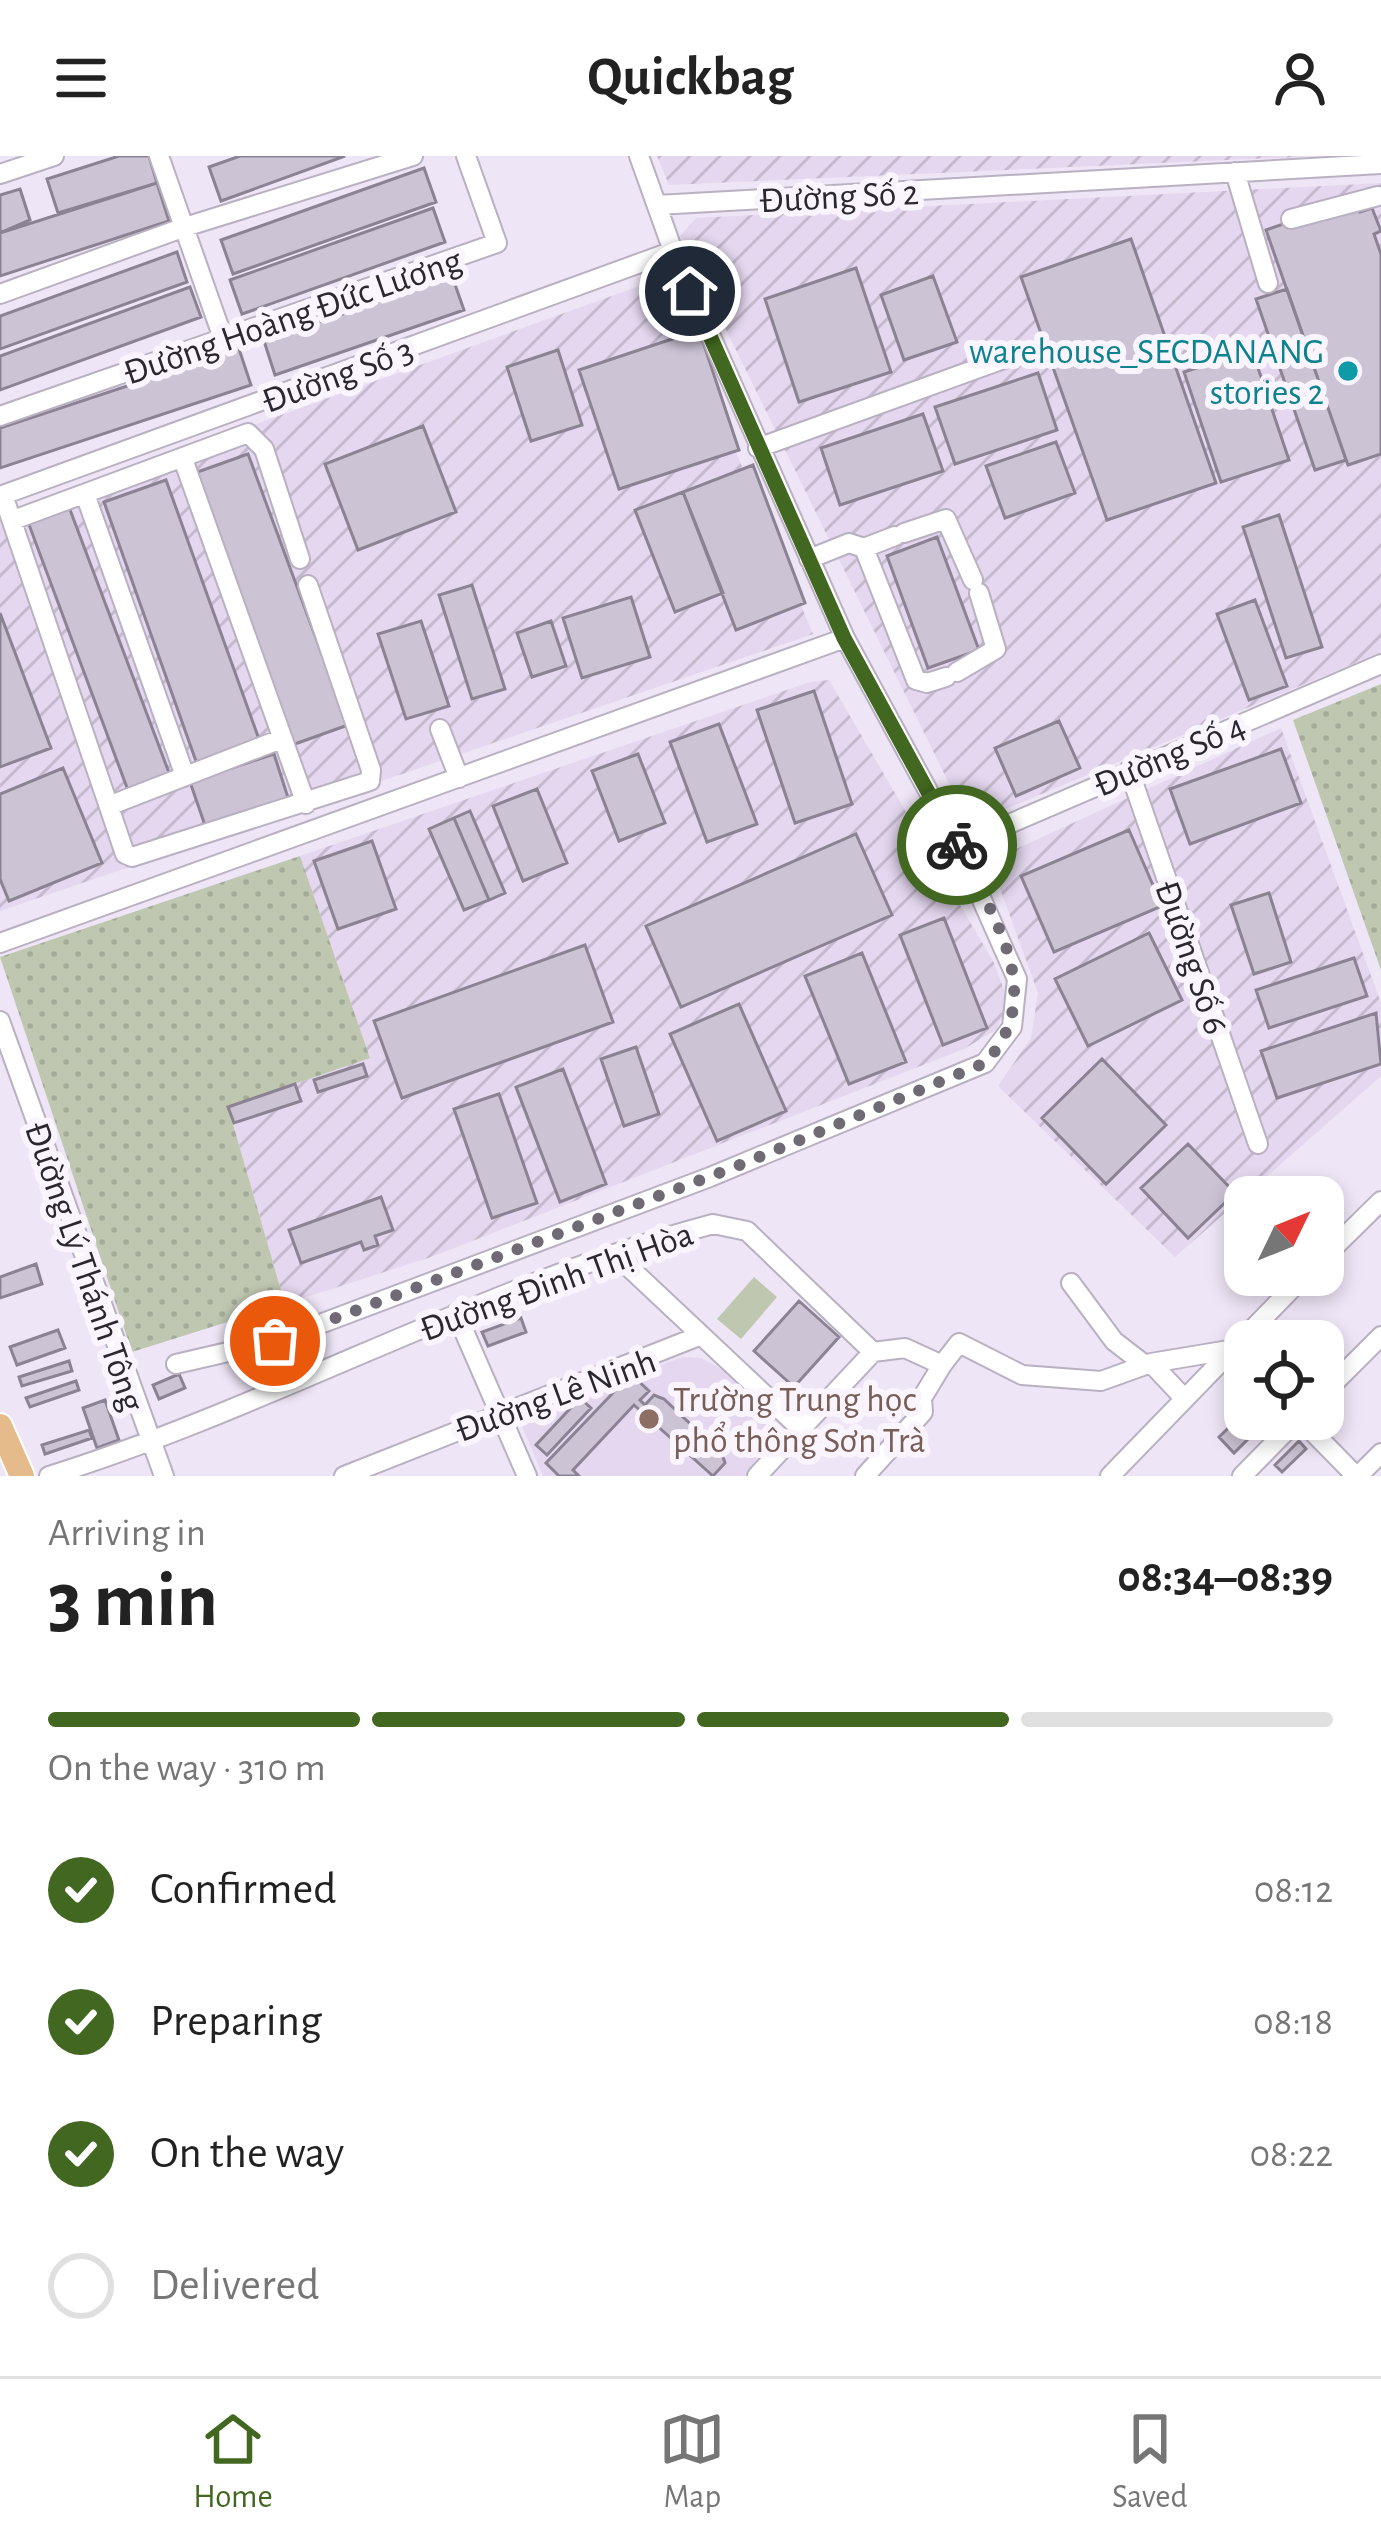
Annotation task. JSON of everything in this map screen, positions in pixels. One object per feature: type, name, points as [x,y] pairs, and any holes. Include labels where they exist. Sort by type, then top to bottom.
[{"type":"main road","points":[[0,1426],[13,1466]]},
{"type":"street","points":[[0,174],[23,161],[54,156]]},
{"type":"street","points":[[159,156],[224,341]]},
{"type":"street","points":[[0,294],[185,227],[413,156]]},
{"type":"street","name":"Đường Hoàng Đức Lương","points":[[0,416],[497,243],[466,156]]},
{"type":"street","points":[[176,1364],[297,1333],[735,1167],[985,1063],[1012,1027],[1017,979],[961,852],[844,638],[673,251],[639,156]]},
{"type":"street","points":[[1292,219],[1380,200],[1374,164]]},
{"type":"street","name":"Đường Số 2","points":[[657,205],[1374,164]]},
{"type":"street","points":[[1234,172],[1268,283]]},
{"type":"street","name":"Đường Số 3","points":[[2,496],[673,251]]},
{"type":"street","points":[[758,448],[1023,352]]},
{"type":"street","points":[[16,519],[248,433],[258,438],[300,560]]},
{"type":"street","points":[[183,459],[306,804]]},
{"type":"street","points":[[85,494],[185,776]]},
{"type":"street","points":[[2,496],[16,519],[125,854],[132,857],[370,782],[372,776],[308,585]]},
{"type":"street","points":[[809,559],[849,543],[864,548],[946,519],[976,586],[996,649],[952,674],[916,680],[864,548]]},
{"type":"street","points":[[0,943],[844,638]]},
{"type":"street","name":"Đường Số 4","points":[[961,852],[1129,770],[1381,664]]},
{"type":"street","points":[[440,729],[459,778]]},
{"type":"street","points":[[112,805],[281,739]]},
{"type":"street","name":"Đường Số 6","points":[[1129,770],[1258,1144]]},
{"type":"street","name":"Đường Lý Thánh Tông","points":[[0,1021],[164,1476]]},
{"type":"street","points":[[1344,1237],[1381,1201]]},
{"type":"street","name":"Đường Đinh Thị Hòa","points":[[50,1476],[149,1444],[456,1313],[713,1224],[747,1231],[873,1352]]},
{"type":"street","points":[[616,1256],[801,1429]]},
{"type":"street","points":[[1071,1282],[1114,1341],[1148,1364],[1184,1398]]},
{"type":"street","points":[[1259,1320],[1284,1296]]},
{"type":"street","points":[[456,1313],[527,1476]]},
{"type":"street","name":"Đường Lê Ninh","points":[[344,1476],[397,1467],[498,1412],[699,1336]]},
{"type":"street","points":[[1344,1373],[1381,1336]]},
{"type":"street","points":[[865,1476],[923,1412],[922,1397],[959,1343],[1022,1375],[1101,1381],[1148,1364],[1224,1351]]},
{"type":"street","points":[[757,1476],[873,1352],[905,1348],[942,1365]]},
{"type":"street","points":[[1110,1476],[1224,1355]]},
{"type":"street","points":[[1242,1476],[1278,1440]]},
{"type":"street","points":[[1320,1440],[1357,1476],[1381,1453]]},
{"type":"shaded area","points":[[657,156],[1318,156],[669,185]]},
{"type":"shaded area","points":[[1381,183],[1381,652],[977,821],[965,816],[680,236],[696,218]]},
{"type":"shaded area","points":[[662,278],[813,634],[0,911],[0,516]]},
{"type":"shaded area","points":[[829,680],[994,963],[1008,1001],[997,1029],[964,1049],[434,1256],[285,1304],[228,1107],[370,1058],[300,856],[810,682]]},
{"type":"shaded area","points":[[1281,728],[1381,1003],[1381,1076],[1267,1176],[1224,1176],[1224,1214],[1175,1257],[998,1086],[1031,1038],[1038,993],[998,883],[1005,854]]},
{"type":"shaded area","name":"Trường Trung học phổ thông Sơn Trà","points":[[683,1357],[701,1358],[721,1369],[779,1424],[781,1439],[745,1476],[543,1476],[522,1426],[527,1413]]},
{"type":"green space","points":[[1381,684],[1381,970],[1293,720]]},
{"type":"green space","points":[[300,856],[370,1058],[228,1107],[285,1304],[132,1352],[0,957]]},
{"type":"green space","points":[[754,1277],[777,1297],[741,1339],[717,1319]]},
{"type":"building","points":[[119,156],[149,156],[157,183],[58,213],[47,179]]},
{"type":"building","points":[[240,156],[345,156],[221,201],[209,167]]},
{"type":"building","points":[[424,168],[436,202],[233,274],[221,240]]},
{"type":"building","points":[[157,183],[169,221],[0,276],[0,233]]},
{"type":"building","points":[[20,189],[30,220],[0,233],[0,195]]},
{"type":"building","name":"warehouse_SECDANANG stories 2","points":[[1356,199],[1360,212],[1372,208],[1381,231],[1374,234],[1381,254],[1381,454],[1348,465],[1266,230]]},
{"type":"building","points":[[433,208],[445,242],[242,314],[230,280]]},
{"type":"building","points":[[1131,239],[1216,483],[1107,520],[1021,277]]},
{"type":"building","points":[[177,252],[187,282],[0,349],[0,316]]},
{"type":"building","points":[[856,268],[891,372],[799,402],[765,299]]},
{"type":"building","points":[[452,276],[464,310],[275,375],[264,341]]},
{"type":"building","points":[[933,276],[957,342],[904,360],[881,295]]},
{"type":"building","points":[[190,287],[201,317],[0,390],[0,356]]},
{"type":"building","points":[[1287,289],[1346,460],[1315,470],[1256,299]]},
{"type":"building","points":[[699,330],[739,450],[619,489],[579,370]]},
{"type":"building","points":[[239,349],[251,385],[0,468],[0,428]]},
{"type":"building","points":[[558,350],[582,425],[531,441],[507,367]]},
{"type":"building","points":[[1252,350],[1289,460],[1221,482],[1184,372]]},
{"type":"building","points":[[1038,373],[1057,430],[955,464],[935,407]]},
{"type":"building","points":[[923,414],[943,471],[840,505],[821,448]]},
{"type":"building","points":[[423,426],[456,512],[358,550],[325,464]]},
{"type":"building","points":[[1056,442],[1075,493],[1005,518],[986,466]]},
{"type":"building","points":[[248,454],[348,725],[292,745],[192,474]]},
{"type":"building","points":[[753,465],[805,603],[736,630],[683,492]]},
{"type":"building","points":[[166,480],[260,742],[197,764],[104,502]]},
{"type":"building","points":[[683,492],[723,593],[675,612],[635,510]]},
{"type":"building","points":[[69,507],[171,778],[129,793],[28,522]]},
{"type":"building","points":[[1279,515],[1322,647],[1286,658],[1243,527]]},
{"type":"building","points":[[937,537],[979,650],[928,668],[887,556]]},
{"type":"building","points":[[472,585],[505,689],[472,699],[439,595]]},
{"type":"building","points":[[631,597],[650,657],[582,678],[563,618]]},
{"type":"building","points":[[1255,600],[1287,686],[1249,700],[1217,614]]},
{"type":"building","points":[[0,613],[51,748],[0,767]]},
{"type":"building","points":[[421,621],[449,706],[406,719],[378,634]]},
{"type":"building","points":[[551,621],[566,666],[532,677],[517,633]]},
{"type":"building","points":[[814,691],[852,804],[795,823],[757,710]]},
{"type":"building","points":[[1059,721],[1080,768],[1016,796],[995,748]]},
{"type":"building","points":[[719,724],[757,824],[707,842],[670,742]]},
{"type":"building","points":[[1281,749],[1301,803],[1190,844],[1170,789]]},
{"type":"building","points":[[274,754],[290,804],[207,831],[190,782]]},
{"type":"building","points":[[638,754],[665,823],[619,841],[592,771]]},
{"type":"building","points":[[63,768],[102,863],[9,901],[0,879],[0,794]]},
{"type":"building","points":[[537,789],[567,863],[523,881],[493,806]]},
{"type":"building","points":[[470,811],[505,893],[489,900],[454,818]]},
{"type":"building","points":[[454,818],[489,900],[464,910],[429,829]]},
{"type":"building","points":[[1129,830],[1162,906],[1054,952],[1021,876]]},
{"type":"building","points":[[856,834],[892,915],[681,1007],[646,926]]},
{"type":"building","points":[[372,841],[396,909],[338,929],[314,861]]},
{"type":"building","points":[[1269,893],[1291,962],[1254,974],[1231,905]]},
{"type":"building","points":[[944,918],[987,1028],[943,1045],[900,935]]},
{"type":"building","points":[[1149,933],[1182,1000],[1088,1046],[1055,979]]},
{"type":"building","points":[[585,945],[613,1022],[402,1098],[374,1021]]},
{"type":"building","points":[[862,953],[906,1062],[849,1084],[805,976]]},
{"type":"building","points":[[1354,958],[1367,996],[1269,1028],[1256,990]]},
{"type":"building","points":[[739,1004],[786,1111],[717,1141],[670,1034]]},
{"type":"building","points":[[1376,1013],[1381,1064],[1277,1098],[1261,1051]]},
{"type":"building","points":[[636,1047],[659,1114],[624,1126],[601,1059]]},
{"type":"building","points":[[1102,1059],[1166,1125],[1106,1184],[1042,1118]]},
{"type":"building","points":[[363,1064],[367,1076],[318,1092],[314,1080]]},
{"type":"building","points":[[563,1069],[606,1184],[560,1202],[516,1087]]},
{"type":"building","points":[[295,1084],[301,1101],[234,1123],[228,1107]]},
{"type":"building","points":[[499,1094],[537,1203],[492,1218],[454,1109]]},
{"type":"building","points":[[1188,1144],[1224,1182],[1224,1204],[1188,1238],[1141,1188]]},
{"type":"building","points":[[381,1197],[393,1230],[375,1236],[378,1245],[364,1250],[361,1242],[301,1263],[289,1230]]},
{"type":"building","points":[[36,1264],[42,1284],[0,1298],[0,1277]]},
{"type":"building","points":[[799,1301],[839,1337],[794,1387],[754,1351]]},
{"type":"building","points":[[521,1318],[526,1332],[488,1346],[482,1332]]},
{"type":"building","points":[[58,1330],[65,1348],[17,1365],[10,1347]]},
{"type":"building","points":[[69,1361],[72,1371],[22,1386],[19,1377]]},
{"type":"building","points":[[179,1374],[185,1388],[159,1399],[153,1385]]},
{"type":"building","points":[[631,1374],[649,1391],[640,1400],[645,1405],[654,1395],[664,1399],[722,1454],[725,1463],[713,1476],[634,1405],[573,1470],[579,1476],[559,1476],[546,1463]]},
{"type":"building","points":[[76,1381],[79,1390],[30,1407],[26,1398]]},
{"type":"building","points":[[580,1398],[591,1408],[547,1455],[536,1445]]},
{"type":"building","points":[[105,1400],[119,1440],[97,1448],[83,1408]]},
{"type":"building","points":[[89,1430],[92,1438],[45,1454],[42,1445]]},
{"type":"building","points":[[1224,1432],[1224,1440],[1247,1440],[1234,1453],[1219,1437]]},
{"type":"building","points":[[1299,1441],[1306,1449],[1282,1472],[1275,1465]]},
{"type":"way so far","points":[[275,1341],[735,1167],[985,1063],[1012,1027],[1019,999],[1017,979],[957,845]]},
{"type":"place","name":"warehouse_SECDANANG stories 2","points":[[1348,371]]},
{"type":"place","name":"Trường Trung học phổ thông Sơn Trà","points":[[649,1419]]},
{"type":"route","points":[[690,291],[844,638],[957,845]]}]
